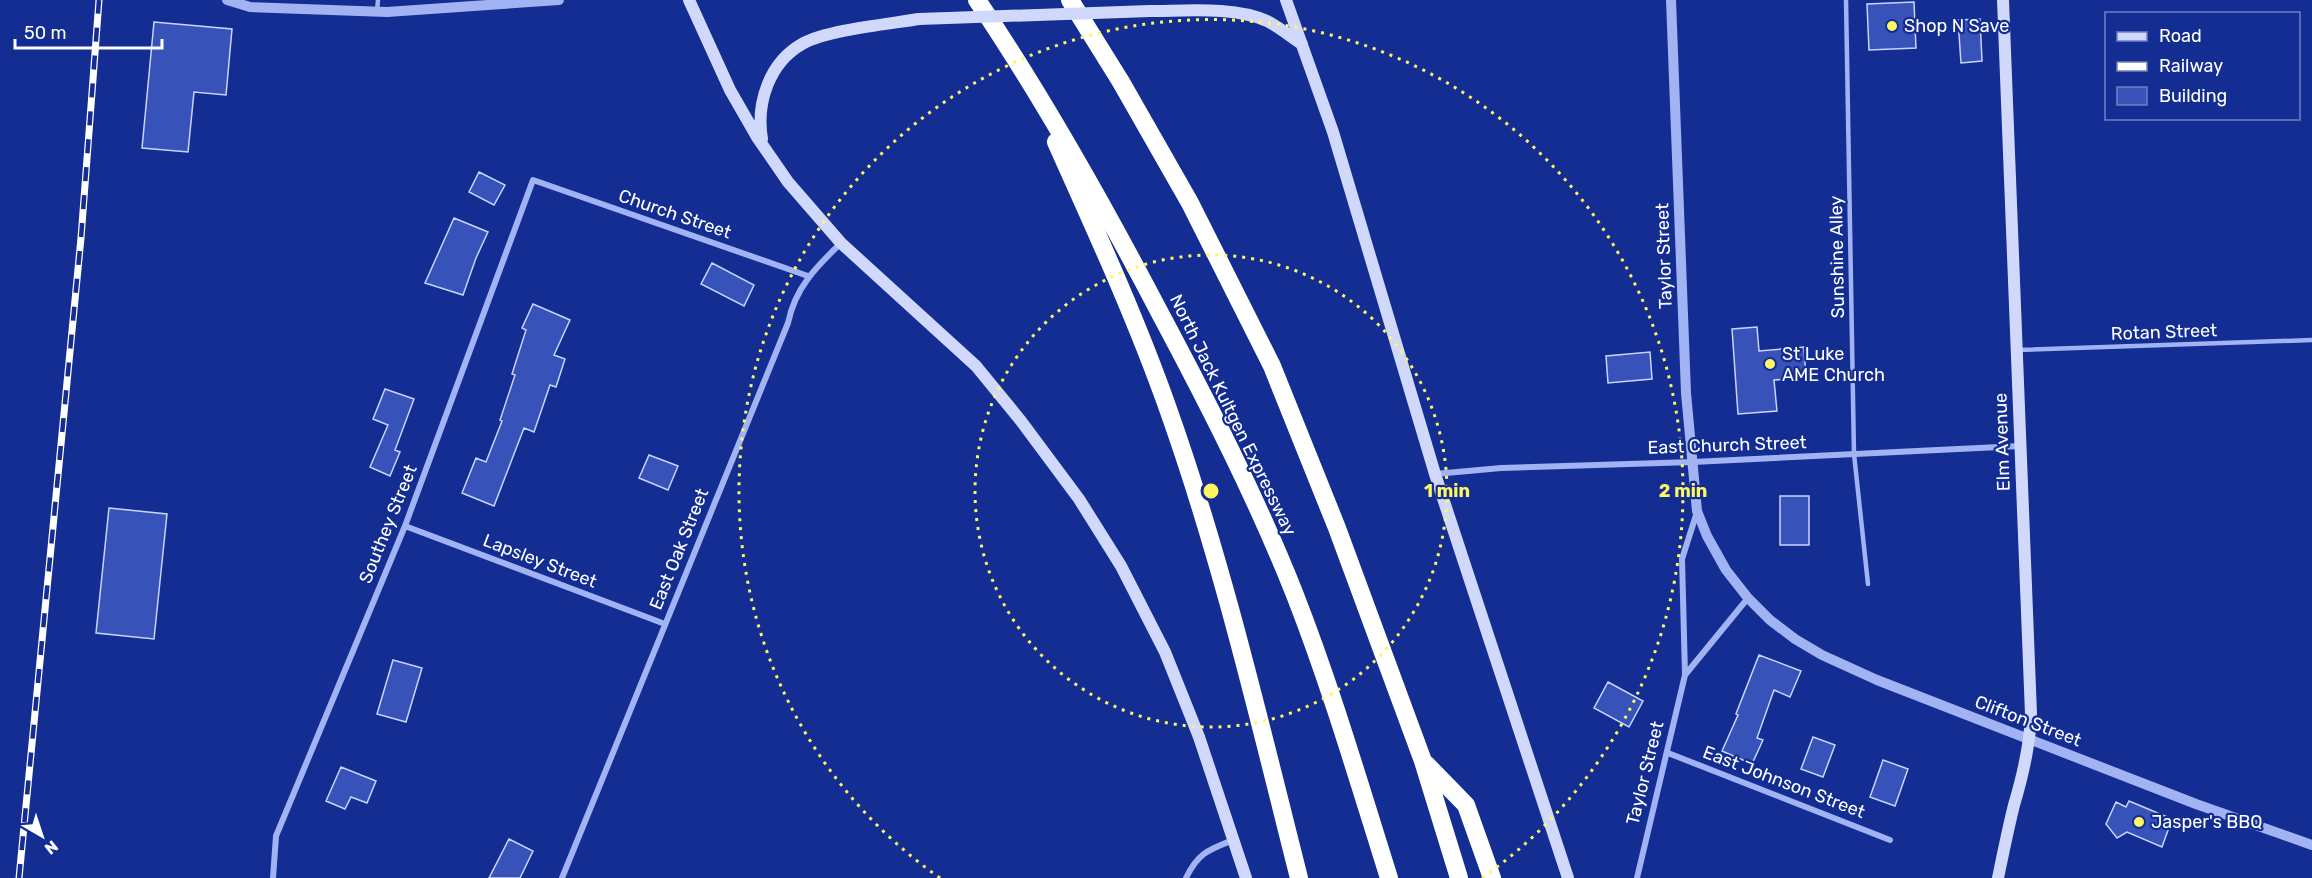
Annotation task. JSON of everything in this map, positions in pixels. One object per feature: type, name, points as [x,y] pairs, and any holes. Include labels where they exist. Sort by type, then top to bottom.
[{"type":"highway","name":"North Jack Kultgen Expressway","points":[[978,0],[1024,69],[1100,200],[1197,381],[1251,492],[1295,595],[1328,684],[1389,878]]},
{"type":"highway","points":[[1070,0],[1121,82],[1190,203],[1272,366],[1333,518],[1423,761],[1459,878]]},
{"type":"highway","points":[[1024,69],[1115,275],[1167,405],[1216,556],[1299,878]]},
{"type":"highway","points":[[1423,761],[1466,805],[1492,878]]},
{"type":"main road","points":[[689,0],[730,90],[763,146],[788,182],[841,243],[976,366],[1021,421],[1079,499],[1121,566],[1165,652],[1199,737],[1246,878]]},
{"type":"main road","points":[[1286,0],[1333,132],[1435,474],[1568,878]]},
{"type":"main road","name":"Elm Avenue","points":[[1998,878],[2030,740],[2031,714],[2003,0]]},
{"type":"main road","points":[[763,146],[759,123],[764,90],[775,70],[785,56],[803,43],[834,34],[919,19],[1150,11],[1221,12],[1266,21],[1302,44]]},
{"type":"street","points":[[227,0],[250,7],[377,6],[559,0]]},
{"type":"street","name":"Taylor Street","points":[[1671,0],[1686,393],[1697,511],[1707,536],[1726,570],[1748,598],[1685,675]]},
{"type":"street","name":"Church Street","points":[[533,180],[808,276]]},
{"type":"street","name":"Southey Street","points":[[273,878],[276,836],[405,526],[533,180]]},
{"type":"street","name":"East Oak Street","points":[[562,878],[788,323],[790,309],[808,276],[841,243]]},
{"type":"street","name":"East Church Street","points":[[1435,474],[1501,468],[1693,462],[2020,446]]},
{"type":"street","name":"Taylor Street","points":[[1637,878],[1685,675],[1682,559],[1697,511]]},
{"type":"street","name":"Lapsley Street","points":[[405,526],[665,624]]},
{"type":"street","name":"Clifton Street","points":[[1748,598],[1770,620],[1796,639],[1822,655],[1877,680],[2196,804],[2312,845]]},
{"type":"street","name":"East Johnson Street","points":[[1668,753],[1890,840]]},
{"type":"street","points":[[1185,878],[1193,864],[1204,852],[1233,840]]},
{"type":"lane","name":"Sunshine Alley","points":[[1846,0],[1854,454],[1868,584]]},
{"type":"lane","name":"Rotan Street","points":[[2016,350],[2312,340]]},
{"type":"building","name":"Shop N Save","points":[[1914,2],[1916,48],[1869,50],[1867,4]]},
{"type":"building","points":[[1980,19],[1982,61],[1961,63],[1958,20]]},
{"type":"building","points":[[154,22],[232,29],[226,95],[194,92],[188,152],[142,148]]},
{"type":"building","points":[[479,172],[505,185],[494,205],[469,192]]},
{"type":"building","points":[[454,218],[488,232],[463,295],[425,283]]},
{"type":"building","points":[[712,263],[754,285],[744,306],[701,284]]},
{"type":"building","points":[[533,304],[570,320],[554,355],[565,359],[556,387],[550,385],[534,432],[524,428],[494,506],[462,493],[476,458],[486,462],[502,421],[500,420],[515,375],[512,374],[526,330],[522,328]]},
{"type":"building","name":"St Luke AME Church","points":[[1757,327],[1759,351],[1804,347],[1806,378],[1774,380],[1777,411],[1738,414],[1732,329]]},
{"type":"building","points":[[1650,352],[1652,379],[1608,383],[1606,356]]},
{"type":"building","points":[[385,389],[414,399],[395,450],[400,452],[390,476],[370,467],[388,425],[373,419]]},
{"type":"building","points":[[649,455],[678,466],[668,490],[639,478]]},
{"type":"building","points":[[1780,496],[1809,496],[1809,545],[1780,545]]},
{"type":"building","points":[[109,508],[167,514],[154,639],[96,633]]},
{"type":"building","points":[[1759,655],[1801,671],[1790,697],[1774,690],[1757,738],[1763,740],[1752,764],[1722,751],[1738,715],[1736,714]]},
{"type":"building","points":[[393,660],[422,668],[406,722],[377,714]]},
{"type":"building","points":[[1608,682],[1643,701],[1629,727],[1594,708]]},
{"type":"building","points":[[1813,737],[1835,745],[1823,777],[1801,769]]},
{"type":"building","points":[[1883,760],[1908,769],[1895,806],[1870,797]]},
{"type":"building","points":[[341,767],[376,781],[367,803],[351,797],[345,809],[326,801]]},
{"type":"building","name":"Jasper's BBQ","points":[[2129,801],[2172,819],[2162,847],[2127,832],[2117,838],[2106,824],[2116,802],[2126,807]]},
{"type":"building","points":[[509,839],[533,851],[520,878],[489,878]]},
{"type":"railway","points":[[19,878],[81,238],[99,0]]},
{"type":"place","name":"Shop N Save","points":[[1892,26]]},
{"type":"place","name":"St Luke AME Church","points":[[1770,364]]},
{"type":"place","name":"Jasper's BBQ","points":[[2139,822]]}]
